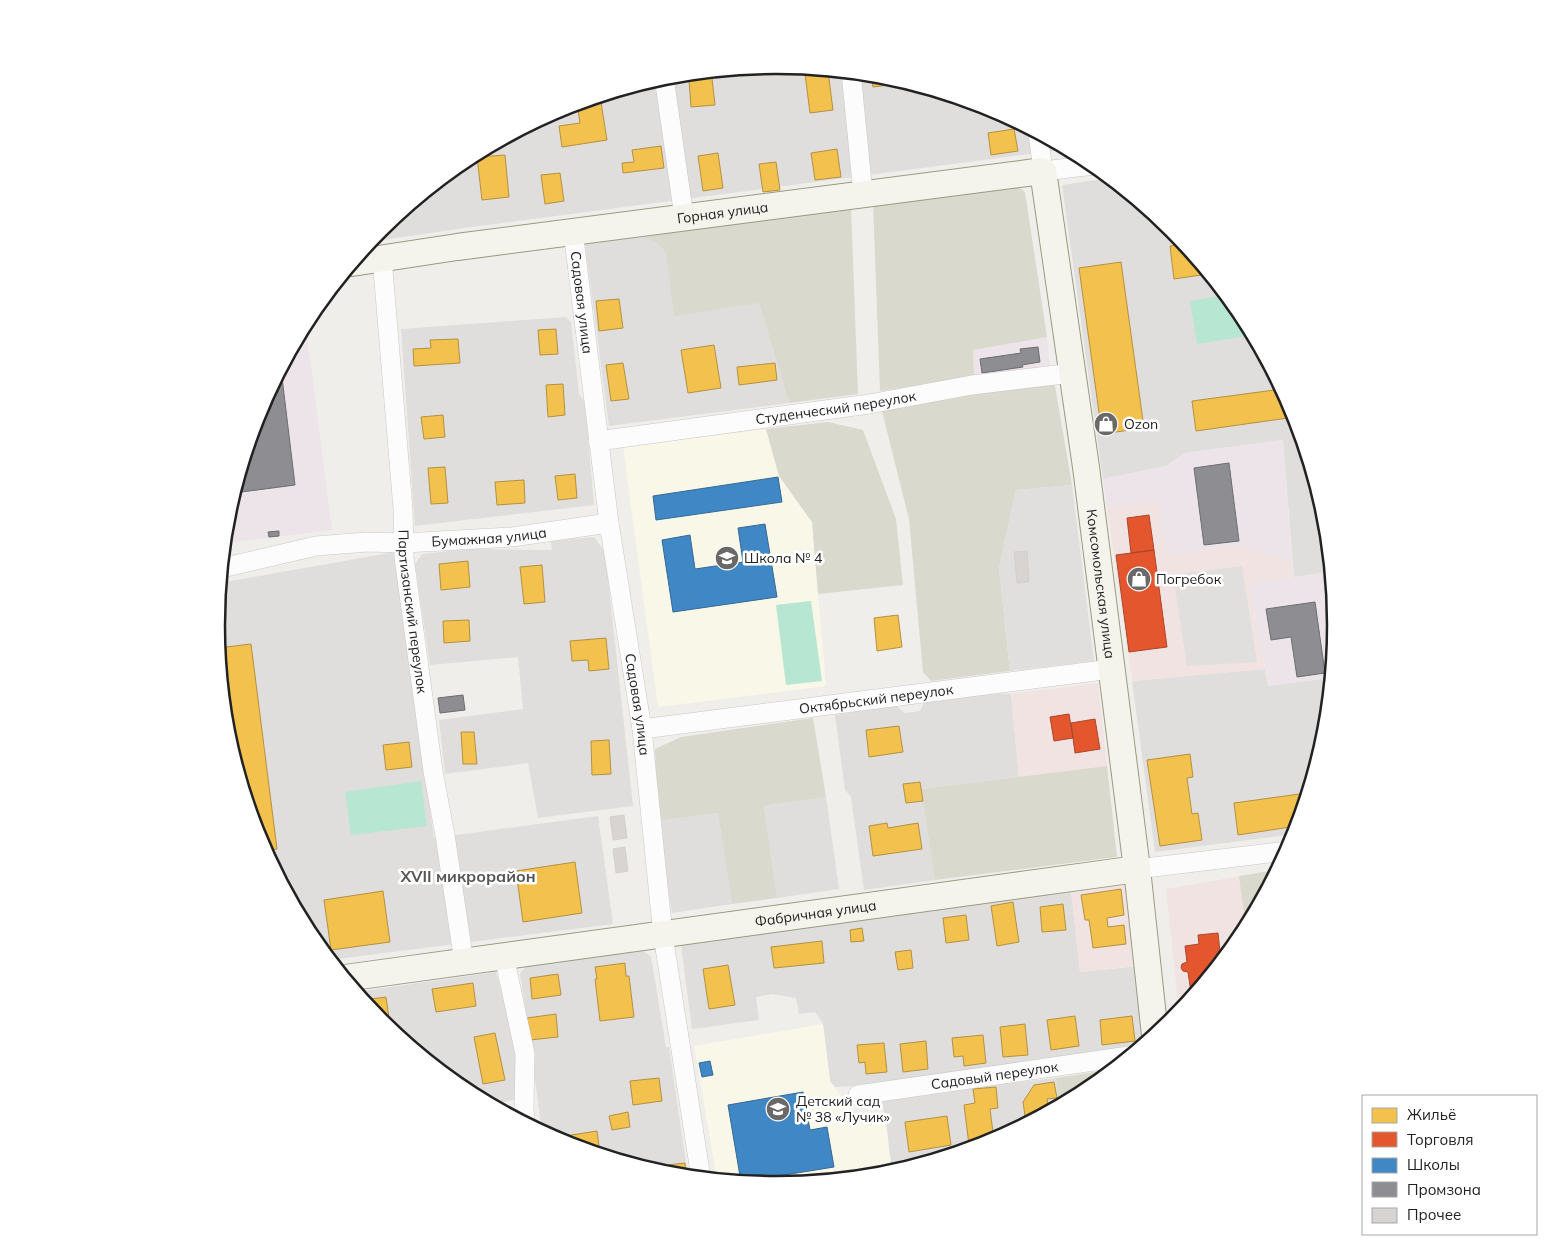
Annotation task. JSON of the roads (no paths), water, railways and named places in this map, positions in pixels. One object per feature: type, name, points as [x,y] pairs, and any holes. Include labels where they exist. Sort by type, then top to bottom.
[{"type":"street","points":[[852,79],[863,193]]},
{"type":"street","points":[[665,85],[684,217]]},
{"type":"street","name":"Комсомольская улица","points":[[1039,141],[1086,466],[1154,1026]]},
{"type":"street","name":"Горная улица","points":[[363,261],[573,231],[1081,167]]},
{"type":"street","name":"Садовая улица","points":[[573,231],[609,523],[642,729],[662,935],[700,1171]]},
{"type":"street","name":"Партизанский переулок","points":[[382,258],[403,509],[404,557],[432,762],[464,962]]},
{"type":"street","name":"Студенческий переулок","points":[[598,441],[869,404],[972,385],[1072,372]]},
{"type":"street","name":"Бумажная улица","points":[[228,567],[316,546],[367,542],[404,543],[512,537],[609,523]]},
{"type":"street","name":"Октябрьский переулок","points":[[642,729],[1111,669]]},
{"type":"street","name":"Фабричная улица","points":[[353,977],[1136,869],[1278,852]]},
{"type":"street","points":[[504,956],[525,1054],[524,1115]]},
{"type":"street","name":"Садовый переулок","points":[[858,1095],[1117,1058]]},
{"type":"place","name":"Ozon","points":[[1106,424]]},
{"type":"place","name":"Школа № 4","points":[[727,558]]},
{"type":"place","name":"Погребок","points":[[1139,579]]},
{"type":"place","name":"Детский сад № 38 «Лучик»","points":[[778,1109]]},
{"type":"district","name":"XVII микрорайон","points":[[468,876]]}]
